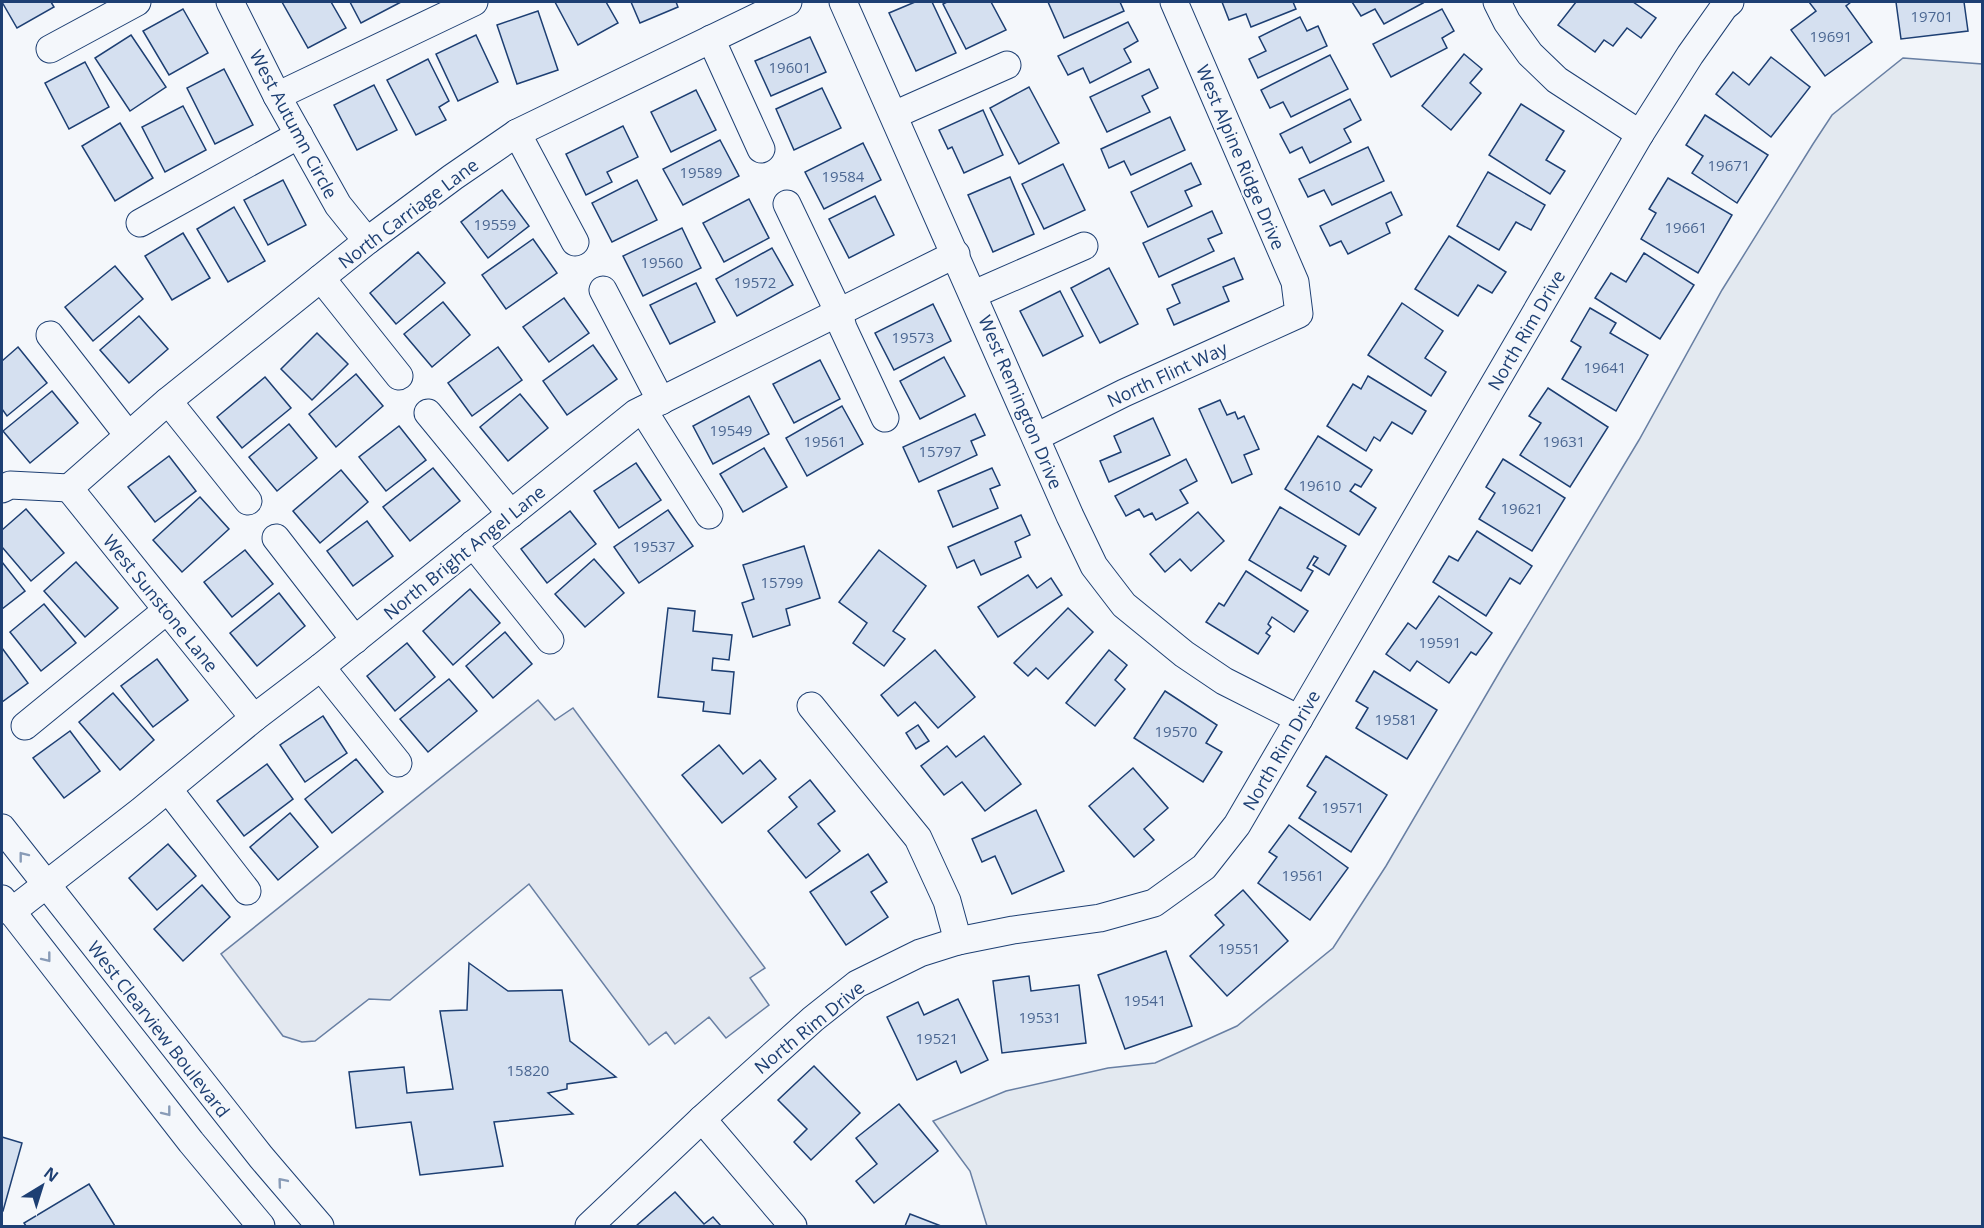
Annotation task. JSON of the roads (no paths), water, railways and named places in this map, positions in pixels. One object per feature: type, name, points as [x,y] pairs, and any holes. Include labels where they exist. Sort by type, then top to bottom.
[{"type":"street","points":[[50,49],[137,2]]},
{"type":"street","name":"West Autumn Circle","points":[[230,2],[277,96],[338,206],[367,241]]},
{"type":"street","points":[[277,96],[474,2]]},
{"type":"street","name":"North Carriage Lane","points":[[69,488],[168,401],[367,241],[517,133],[788,2]]},
{"type":"street","name":"West Remington Drive","points":[[843,2],[1094,566],[1124,605],[1184,654],[1224,681],[1299,719]]},
{"type":"street","name":"West Alpine Ridge Drive","points":[[1174,2],[1295,282],[1299,314]]},
{"type":"street","points":[[1497,2],[1530,54],[1557,80],[1640,134]]},
{"type":"street","name":"North Rim Drive","points":[[589,1227],[702,1119],[813,1019],[857,984],[920,953],[958,941],[1013,930],[1100,918],[1154,903],[1204,867],[1237,825],[1640,134],[1690,55],[1730,2]]},
{"type":"street","points":[[711,39],[761,149]]},
{"type":"street","points":[[894,115],[1007,65]]},
{"type":"street","points":[[517,133],[575,242]]},
{"type":"street","points":[[141,223],[299,135]]},
{"type":"street","points":[[787,204],[839,312],[843,328],[885,418]]},
{"type":"street","points":[[974,294],[1084,246]]},
{"type":"street","name":"North Bright Angel Lane","points":[[6,906],[45,884],[168,789],[636,413],[956,254]]},
{"type":"street","points":[[321,278],[399,376]]},
{"type":"street","points":[[603,290],[652,405],[709,515]]},
{"type":"street","name":"North Flint Way","points":[[1036,437],[1125,393],[1299,314]]},
{"type":"street","points":[[50,335],[128,435]]},
{"type":"street","points":[[168,401],[248,501]]},
{"type":"street","points":[[428,413],[511,514]]},
{"type":"street","points":[[2,489],[10,485],[69,488]]},
{"type":"street","name":"West Sunstone Lane","points":[[69,488],[254,718]]},
{"type":"street","points":[[276,538],[355,640]]},
{"type":"street","points":[[474,544],[550,640]]},
{"type":"street","points":[[25,726],[166,610]]},
{"type":"street","points":[[321,667],[398,763]]},
{"type":"street","points":[[811,706],[918,838],[947,901],[958,941]]},
{"type":"street","points":[[168,789],[247,891]]},
{"type":"street","name":"West Clearview Boulevard","points":[[2,828],[254,1148],[320,1227]]},
{"type":"street","points":[[6,906],[210,1167],[261,1227]]},
{"type":"street","points":[[702,1119],[793,1227]]}]
